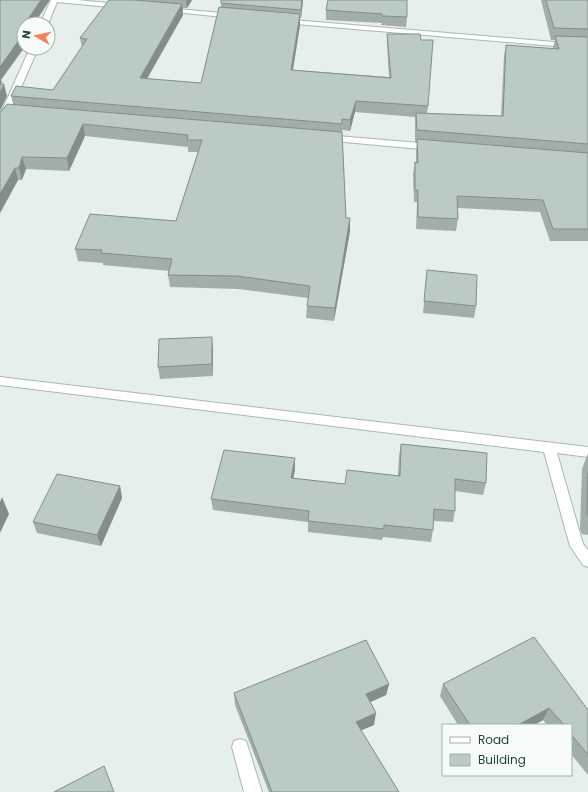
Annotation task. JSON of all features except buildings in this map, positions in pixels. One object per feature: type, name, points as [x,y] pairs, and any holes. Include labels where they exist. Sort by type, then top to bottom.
[{"type":"street","points":[[47,16],[54,0],[125,7]]},
{"type":"street","points":[[157,10],[244,17]]},
{"type":"street","points":[[276,20],[554,44],[588,44]]},
{"type":"street","points":[[0,121],[11,112],[31,56]]},
{"type":"street","points":[[317,138],[437,148]]},
{"type":"street","points":[[0,381],[588,452]]},
{"type":"street","points":[[549,448],[577,546],[588,562]]},
{"type":"street","points":[[240,747],[253,792]]}]
